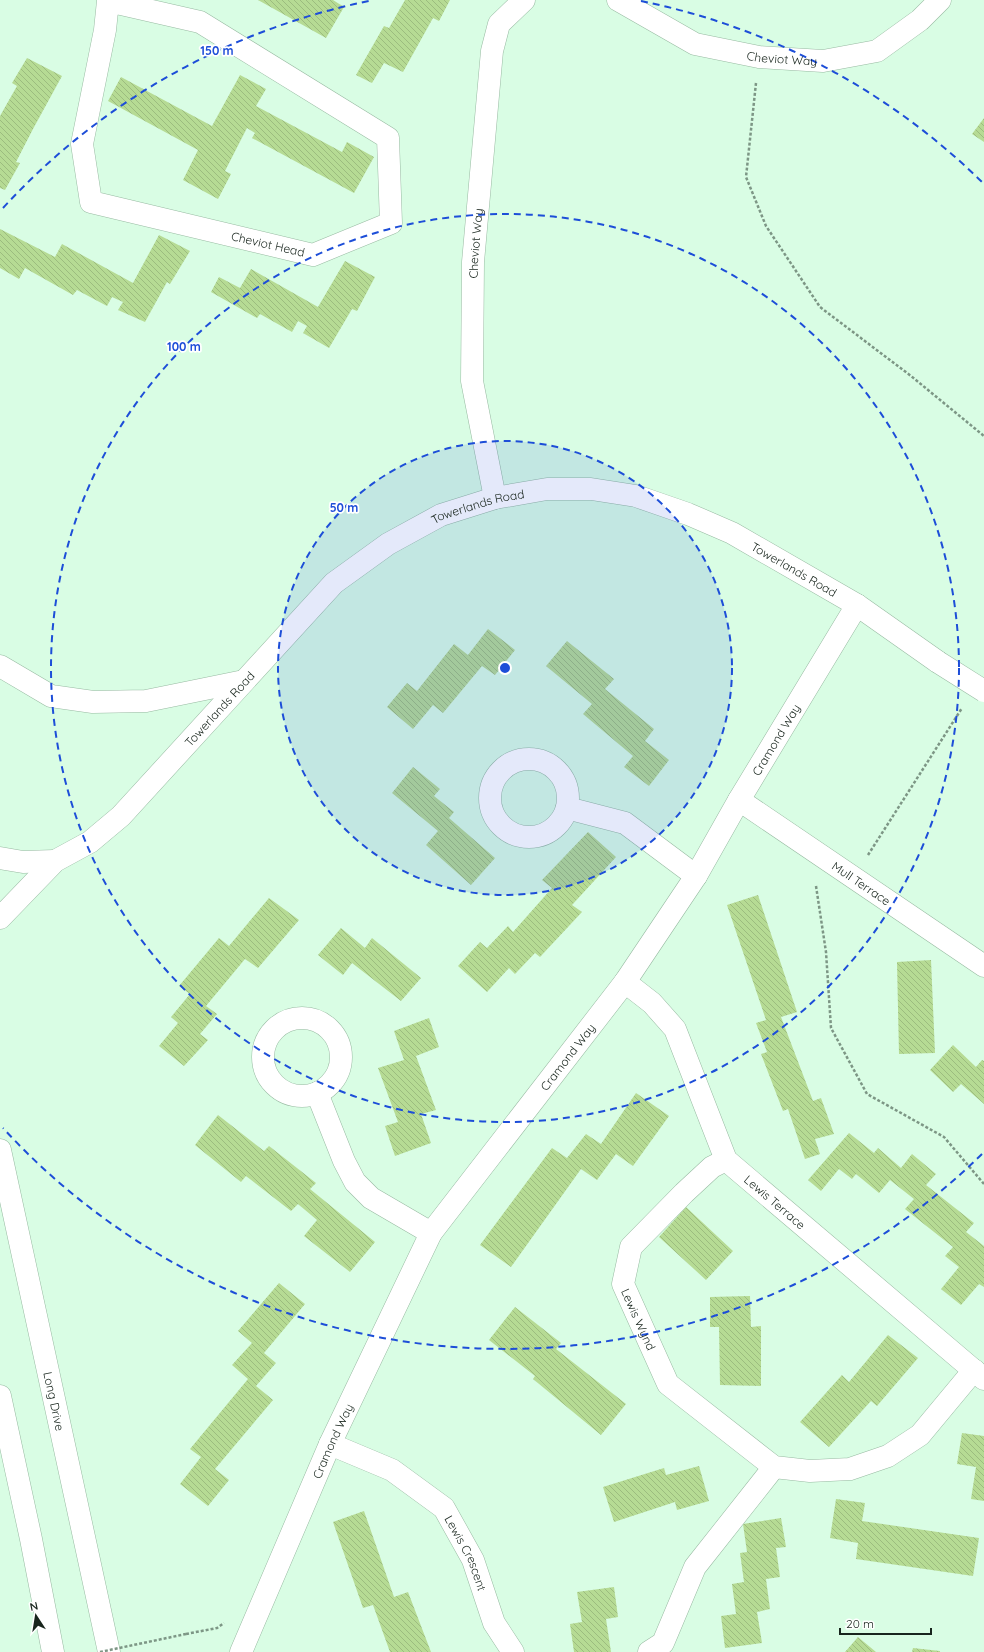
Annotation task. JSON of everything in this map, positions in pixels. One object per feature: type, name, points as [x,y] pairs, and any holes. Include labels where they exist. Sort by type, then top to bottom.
[{"type":"street","name":"Cheviot Head","points":[[108,0],[200,22],[388,138],[391,223],[313,255],[91,202],[82,144],[105,30],[108,0]]},
{"type":"street","name":"Cheviot Way","points":[[495,498],[472,381],[473,262],[492,51],[499,24],[524,0]]},
{"type":"street","name":"Cheviot Way","points":[[618,0],[695,44],[759,57],[823,62],[877,51],[920,20],[940,0]]},
{"type":"street","name":"Towerlands Road","points":[[0,918],[55,861],[90,842],[121,816],[334,583],[388,544],[441,515],[495,498],[554,489],[591,489],[636,496],[688,514],[732,533],[857,605],[938,662],[975,696]]},
{"type":"street","name":"Cramond Way","points":[[241,1652],[330,1444],[431,1233],[625,982],[696,876],[739,800],[857,605]]},
{"type":"street","points":[[0,666],[51,696],[93,702],[146,701],[244,681]]},
{"type":"street","name":"Mull Terrace","points":[[739,800],[984,966]]},
{"type":"street","points":[[567,808],[625,823],[696,876]]},
{"type":"street","name":"Towerlands Road","points":[[0,858],[23,862],[55,861]]},
{"type":"street","name":"Lewis Terrace","points":[[625,982],[652,1003],[675,1029],[726,1160],[979,1375]]},
{"type":"street","points":[[317,1093],[344,1161],[355,1182],[371,1198],[431,1233]]},
{"type":"street","name":"Long Drive","points":[[0,1150],[109,1652]]},
{"type":"street","name":"Lewis Wynd","points":[[726,1160],[712,1167],[631,1247],[623,1284],[668,1384],[774,1467]]},
{"type":"street","points":[[649,1652],[663,1644],[695,1567],[774,1467],[810,1471],[850,1469],[888,1456],[920,1435],[979,1375]]},
{"type":"street","points":[[0,1396],[31,1539],[53,1652]]},
{"type":"street","name":"Lewis Crescent","points":[[330,1444],[392,1470],[444,1508],[473,1560],[494,1623],[513,1652]]},
{"type":"path","points":[[759,57],[746,177],[766,226],[820,307],[911,376],[984,436]]},
{"type":"path","points":[[853,877],[975,696]]},
{"type":"path","points":[[810,848],[826,952],[832,1028],[868,1094],[944,1137],[984,1184]]},
{"type":"path","points":[[100,1652],[186,1634]]},
{"type":"building","points":[[258,0],[333,0],[344,7],[326,38]]},
{"type":"building","points":[[405,0],[450,0],[439,21],[433,18],[403,72],[384,63],[372,83],[356,75],[384,26],[389,28]]},
{"type":"building","points":[[27,58],[62,76],[16,162],[20,163],[5,190],[0,188],[0,116],[17,86],[12,83]]},
{"type":"building","points":[[240,75],[266,89],[256,106],[342,152],[347,142],[374,157],[354,193],[252,138],[255,133],[247,128],[225,171],[231,174],[218,199],[183,180],[198,150],[108,101],[121,77],[212,126]]},
{"type":"building","points":[[984,118],[984,142],[972,134]]},
{"type":"building","points":[[0,229],[55,257],[62,244],[133,283],[159,235],[190,251],[170,284],[167,282],[145,322],[118,310],[123,302],[112,297],[107,306],[77,290],[73,295],[25,268],[19,279],[0,268]]},
{"type":"building","points":[[345,261],[375,277],[357,311],[352,309],[329,348],[303,333],[307,326],[298,321],[292,332],[260,314],[257,318],[211,292],[219,277],[240,288],[251,269],[318,307]]},
{"type":"building","points":[[488,629],[515,650],[495,675],[482,666],[443,713],[433,705],[413,729],[387,707],[407,683],[417,691],[454,644],[468,655]]},
{"type":"building","points":[[567,641],[614,679],[605,689],[654,729],[645,741],[669,760],[649,786],[624,767],[633,756],[583,714],[592,704],[546,666]]},
{"type":"building","points":[[413,767],[440,789],[434,796],[454,812],[449,818],[495,858],[471,885],[426,845],[438,831],[392,793]]},
{"type":"building","points":[[588,832],[616,857],[572,905],[582,912],[540,957],[535,953],[515,974],[509,968],[487,992],[458,966],[480,942],[487,948],[508,926],[513,932],[552,888],[542,880]]},
{"type":"building","points":[[758,895],[797,1012],[781,1017],[813,1101],[821,1098],[834,1134],[815,1139],[820,1154],[805,1159],[788,1109],[783,1111],[761,1054],[767,1052],[756,1023],[766,1020],[727,905]]},
{"type":"building","points":[[269,898],[299,920],[258,968],[245,959],[206,1006],[217,1014],[200,1034],[208,1040],[184,1066],[159,1046],[178,1023],[171,1017],[190,994],[179,986],[219,938],[229,946]]},
{"type":"building","points":[[341,928],[365,948],[372,938],[421,978],[401,1001],[352,963],[343,975],[318,955]]},
{"type":"building","points":[[931,960],[935,1053],[899,1054],[897,962]]},
{"type":"building","points":[[429,1018],[439,1047],[416,1056],[436,1110],[421,1114],[431,1143],[395,1156],[385,1126],[398,1122],[378,1068],[404,1060],[394,1031]]},
{"type":"building","points":[[953,1045],[976,1067],[982,1060],[984,1061],[984,1104],[961,1084],[953,1092],[930,1070]]},
{"type":"building","points":[[636,1093],[669,1116],[633,1166],[616,1154],[597,1180],[581,1169],[511,1267],[480,1245],[552,1148],[567,1158],[586,1134],[601,1144]]},
{"type":"building","points":[[218,1115],[264,1151],[269,1146],[316,1183],[310,1189],[375,1242],[350,1272],[304,1236],[317,1220],[298,1204],[291,1211],[246,1176],[241,1182],[195,1145]]},
{"type":"building","points":[[849,1133],[874,1153],[878,1148],[901,1168],[912,1154],[936,1174],[926,1185],[974,1223],[966,1232],[984,1246],[984,1287],[979,1284],[961,1305],[941,1289],[959,1267],[945,1256],[953,1247],[905,1209],[914,1199],[890,1180],[879,1193],[856,1174],[852,1179],[839,1169],[821,1191],[808,1180]]},
{"type":"building","points":[[686,1207],[733,1251],[706,1280],[659,1237]]},
{"type":"building","points":[[279,1283],[305,1304],[264,1353],[276,1363],[256,1386],[273,1400],[215,1469],[229,1480],[208,1506],[180,1484],[201,1457],[190,1449],[248,1379],[232,1365],[252,1343],[238,1331]]},
{"type":"building","points":[[750,1296],[751,1327],[761,1326],[761,1386],[720,1385],[719,1327],[710,1327],[710,1297]]},
{"type":"building","points":[[515,1307],[561,1343],[556,1349],[626,1404],[601,1435],[533,1379],[535,1376],[489,1340]]},
{"type":"building","points":[[888,1335],[918,1358],[877,1406],[871,1401],[829,1447],[800,1422],[842,1375],[849,1382]]},
{"type":"building","points":[[962,1433],[984,1436],[984,1501],[971,1499],[976,1467],[957,1464]]},
{"type":"building","points":[[699,1466],[709,1501],[677,1510],[675,1502],[614,1522],[603,1487],[664,1468],[666,1475]]},
{"type":"building","points":[[836,1499],[865,1503],[862,1521],[979,1538],[973,1576],[856,1559],[858,1543],[830,1538]]},
{"type":"building","points":[[364,1511],[394,1597],[408,1592],[431,1652],[390,1652],[373,1605],[363,1608],[333,1522]]},
{"type":"building","points":[[781,1518],[786,1547],[776,1548],[780,1577],[766,1579],[770,1609],[757,1612],[762,1643],[725,1648],[721,1616],[736,1614],[732,1584],[744,1582],[740,1553],[747,1552],[743,1524]]},
{"type":"building","points":[[614,1587],[618,1617],[606,1619],[611,1652],[574,1652],[570,1624],[582,1622],[577,1592]]},
{"type":"building","points":[[858,1637],[876,1652],[845,1652]]},
{"type":"building","points":[[913,1648],[940,1651],[940,1652],[912,1652]]}]
